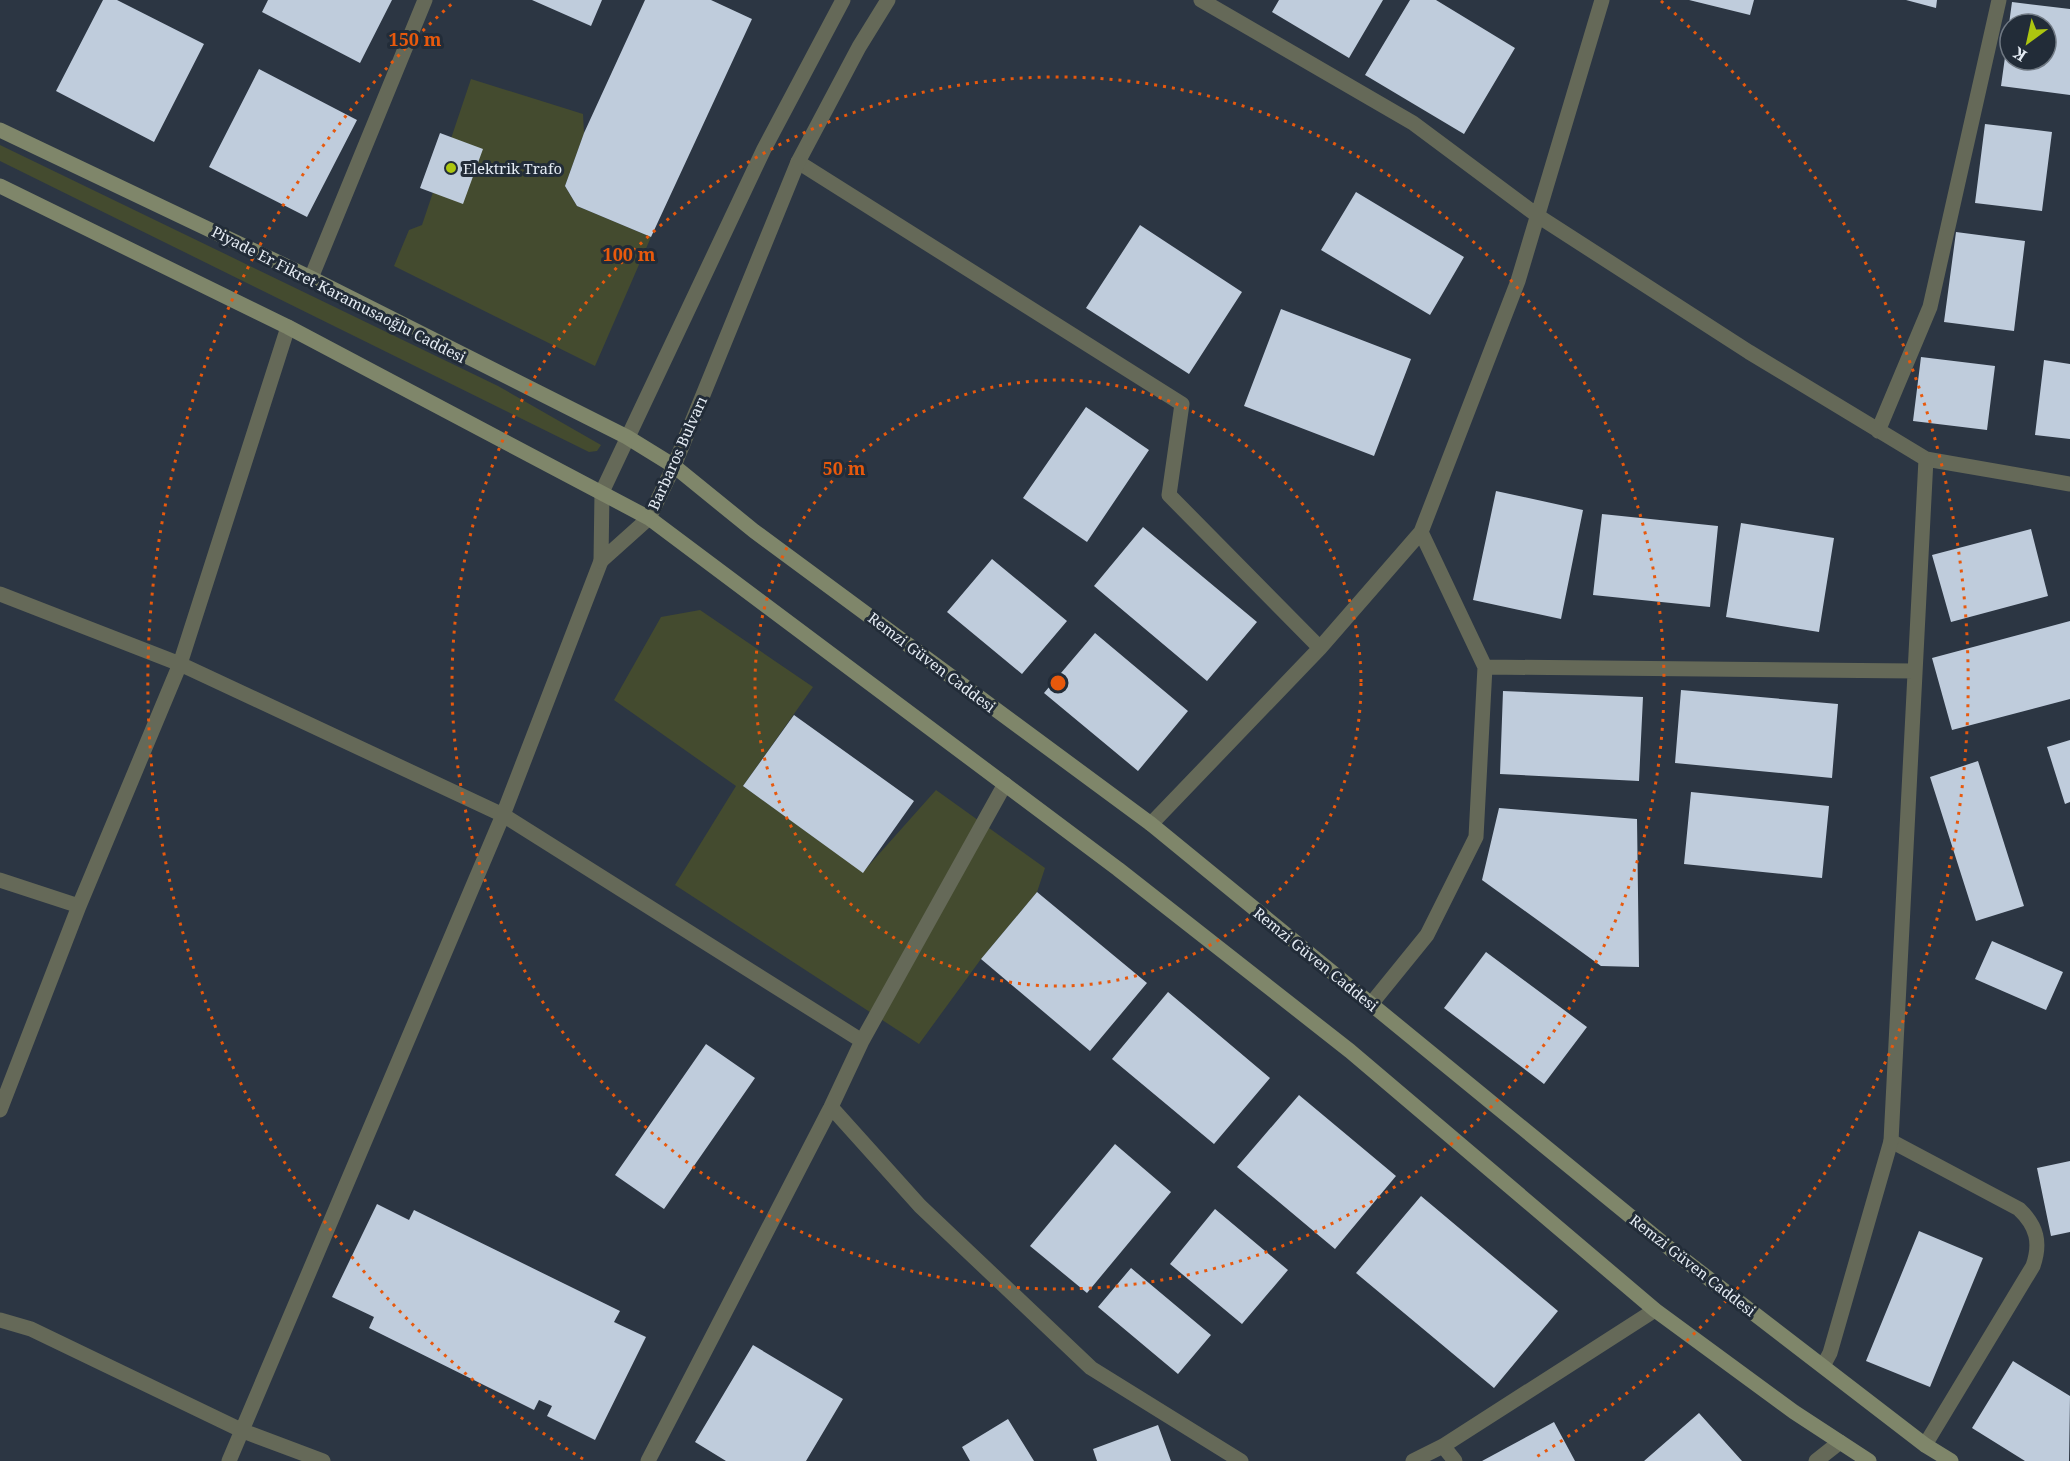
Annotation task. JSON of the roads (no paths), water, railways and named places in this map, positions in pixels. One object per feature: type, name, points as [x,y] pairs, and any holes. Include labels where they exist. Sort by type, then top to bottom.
[{"type":"main road","name":"Piyade Er Fikret Karamusaoğlu Caddesi","points":[[0,130],[310,278],[627,437],[674,466]]},
{"type":"main road","points":[[0,186],[288,327],[649,518],[1118,869],[1350,1051],[1655,1310],[1869,1461]]},
{"type":"main road","name":"Remzi Güven Caddesi","points":[[674,466],[754,531],[1151,824],[1674,1252],[1924,1445],[1951,1461]]},
{"type":"street","points":[[310,278],[425,0]]},
{"type":"street","points":[[229,1461],[503,815],[601,561],[602,492],[764,149],[843,0]]},
{"type":"street","name":"Barbaros Bulvarı","points":[[601,561],[649,518],[674,466],[798,162],[859,47],[888,0]]},
{"type":"street","points":[[1200,0],[1413,123],[1538,216],[1749,352],[1926,459],[2070,483]]},
{"type":"street","points":[[1151,824],[1320,648],[1421,532],[1518,281],[1602,0]]},
{"type":"street","points":[[1878,431],[1930,307],[1999,0]]},
{"type":"street","points":[[798,162],[1182,404],[1169,495],[1320,648]]},
{"type":"street","points":[[0,1110],[79,906],[180,664],[288,327]]},
{"type":"street","points":[[1823,1366],[1830,1353],[1891,1141],[1926,459]]},
{"type":"street","points":[[1371,1004],[1427,935],[1476,837],[1485,667],[1421,532]]},
{"type":"street","points":[[0,594],[180,664],[503,815],[862,1041]]},
{"type":"street","points":[[1485,667],[1915,671]]},
{"type":"street","points":[[648,1461],[831,1107],[862,1041],[1005,784]]},
{"type":"street","points":[[0,880],[79,906]]},
{"type":"street","points":[[831,1107],[920,1206],[1091,1368],[1241,1461]]},
{"type":"street","points":[[1891,1141],[2019,1209],[2030,1219],[2038,1243],[2033,1266],[1924,1445]]},
{"type":"street","points":[[1413,1461],[1443,1446],[1655,1310]]},
{"type":"street","points":[[0,1320],[31,1329],[243,1431],[323,1461]]},
{"type":"street","points":[[1816,1461],[1840,1442]]},
{"type":"street","points":[[1443,1446],[1455,1461]]},
{"type":"place","name":"Elektrik Trafo","points":[[451,168]]}]
